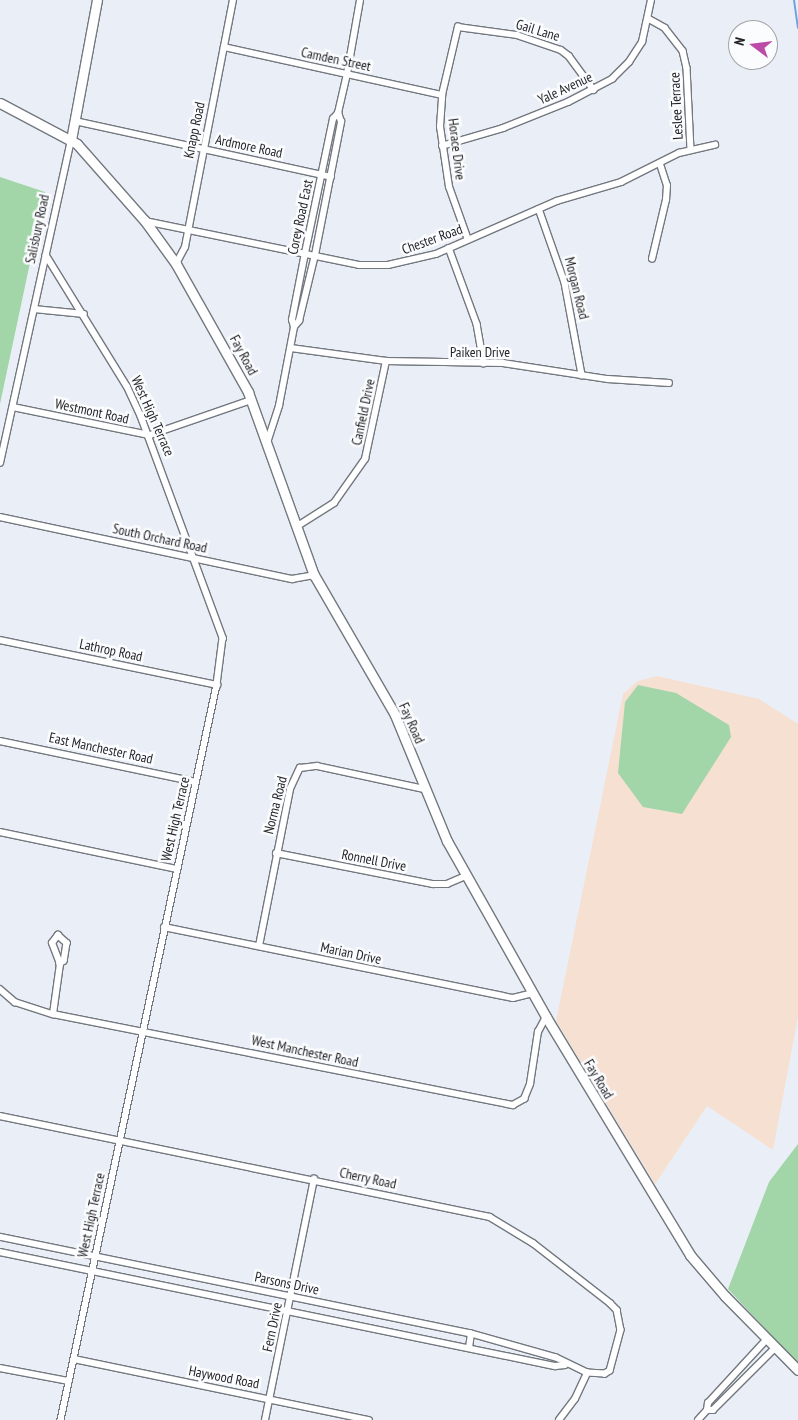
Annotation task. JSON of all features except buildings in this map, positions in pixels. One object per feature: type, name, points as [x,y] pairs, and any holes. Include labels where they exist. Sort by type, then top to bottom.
[{"type":"street","name":"Salisbury Road","points":[[0,463],[75,121],[97,0]]},
{"type":"street","name":"Knapp Road","points":[[176,264],[185,247],[233,0]]},
{"type":"street","name":"Corey Road East","points":[[294,327],[299,321],[331,177],[341,122],[338,113],[360,0]]},
{"type":"street","name":"Yale Avenue","points":[[442,146],[503,128],[594,90],[629,62],[642,42],[649,19],[651,0]]},
{"type":"street","name":"Leslee Terrace","points":[[649,19],[665,28],[683,51],[688,68],[691,149]]},
{"type":"street","name":"Gail Lane","points":[[456,29],[466,26],[549,44],[570,56],[594,90]]},
{"type":"street","name":"Horace Drive","points":[[456,29],[442,95],[442,146],[449,187],[468,240]]},
{"type":"street","name":"Camden Street","points":[[224,47],[442,95]]},
{"type":"street","name":"Fay Road","points":[[0,103],[71,140],[96,162],[145,221],[176,264],[228,352],[251,400],[314,575],[395,715],[424,789],[466,876],[546,1017],[690,1255],[775,1348],[798,1370]]},
{"type":"street","name":"Corey Road East","points":[[267,443],[279,406],[291,348],[294,327],[292,320],[332,119],[338,113]]},
{"type":"street","name":"Ardmore Road","points":[[75,121],[331,177]]},
{"type":"street","name":"Chester Road","points":[[145,221],[189,227],[359,264],[388,265],[410,262],[449,248],[539,209],[621,182],[691,149],[715,145]]},
{"type":"street","points":[[652,259],[666,200],[666,186],[660,164]]},
{"type":"street","name":"Morgan Road","points":[[539,209],[565,283],[582,375]]},
{"type":"street","points":[[449,248],[477,324],[484,363]]},
{"type":"street","name":"West High Terrace","points":[[46,255],[127,386],[150,435],[196,558],[223,638],[217,685],[164,927],[61,1420]]},
{"type":"street","points":[[34,309],[66,315],[84,314]]},
{"type":"street","name":"Paiken Drive","points":[[291,348],[386,361],[532,366],[582,375],[669,383]]},
{"type":"street","name":"Canfield Drive","points":[[296,527],[334,503],[365,460],[386,361]]},
{"type":"street","points":[[150,435],[251,400]]},
{"type":"street","name":"Westmont Road","points":[[13,407],[150,435]]},
{"type":"street","name":"South Orchard Road","points":[[0,517],[292,579],[314,575]]},
{"type":"street","name":"Lathrop Road","points":[[0,640],[217,685]]},
{"type":"street","name":"East Manchester Road","points":[[0,741],[196,782]]},
{"type":"street","name":"Norma Road","points":[[259,946],[276,852],[293,776],[304,766],[424,789]]},
{"type":"street","points":[[0,832],[177,869]]},
{"type":"street","name":"Ronnell Drive","points":[[276,852],[434,884],[447,884],[466,876]]},
{"type":"street","name":"Marian Drive","points":[[164,927],[513,998],[533,993]]},
{"type":"street","points":[[53,1014],[60,964]]},
{"type":"street","name":"West Manchester Road","points":[[0,989],[15,1002],[53,1014],[513,1105],[524,1099],[530,1084],[538,1032],[546,1017]]},
{"type":"street","name":"Cherry Road","points":[[0,1116],[314,1179],[490,1217],[511,1227],[617,1310],[621,1330],[610,1371],[605,1374],[587,1373]]},
{"type":"street","name":"Fern Drive","points":[[265,1420],[314,1179]]},
{"type":"street","name":"Parsons Drive","points":[[0,1237],[471,1334],[556,1358],[565,1365],[587,1373]]},
{"type":"street","name":"Parsons Drive","points":[[0,1252],[555,1366],[565,1365]]},
{"type":"street","points":[[469,1348],[471,1334]]},
{"type":"street","points":[[703,1416],[708,1403],[767,1339]]},
{"type":"street","points":[[703,1416],[714,1410],[775,1348]]},
{"type":"street","name":"Haywood Road","points":[[74,1358],[369,1420]]},
{"type":"street","points":[[0,1368],[69,1381]]},
{"type":"street","points":[[559,1420],[575,1400],[587,1373]]},
{"type":"shaded area","points":[[657,676],[759,699],[798,724],[798,1017],[773,1150],[707,1106],[655,1184],[556,1021],[623,694],[638,681]]},
{"type":"green space","points":[[0,177],[45,192],[0,404]]},
{"type":"green space","points":[[638,685],[676,693],[729,725],[731,737],[682,814],[643,807],[618,773],[625,702]]},
{"type":"green space","points":[[798,1144],[798,1364],[728,1289],[769,1182]]},
{"type":"waterway","points":[[794,0],[798,28]]}]
